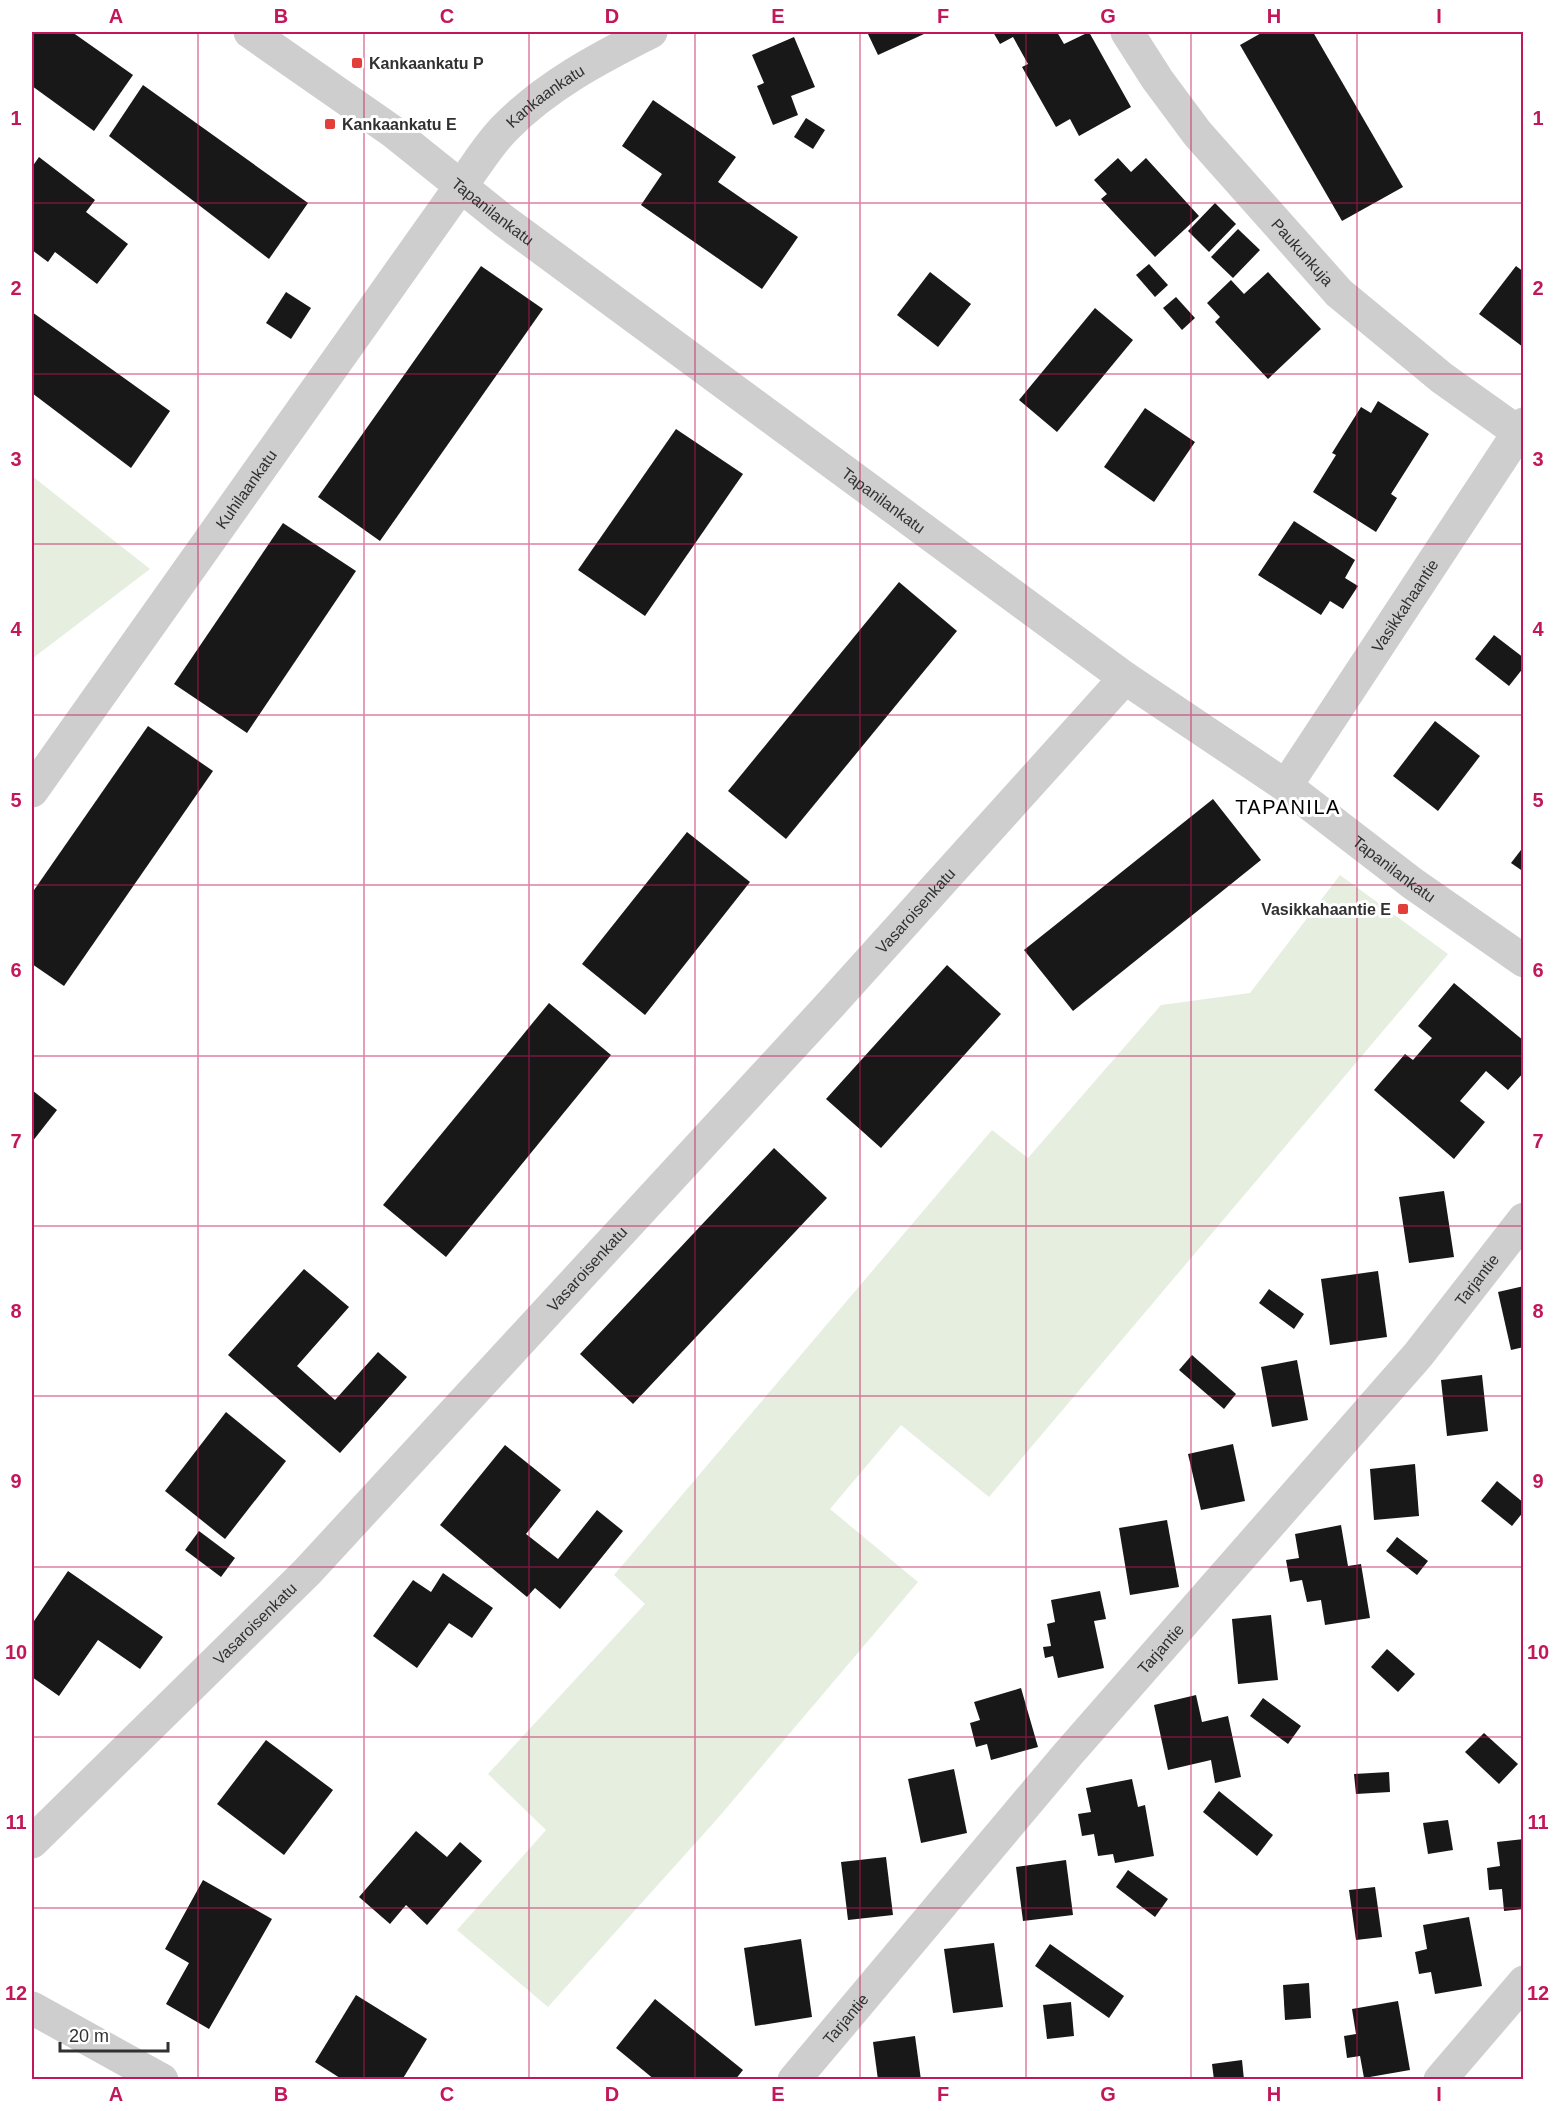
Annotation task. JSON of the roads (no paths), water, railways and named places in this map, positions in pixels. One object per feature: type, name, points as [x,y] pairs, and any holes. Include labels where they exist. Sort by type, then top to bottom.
[{"type":"street","name":"Tapanilankatu","points":[[250,32],[392,132],[460,187],[1125,678],[1286,786],[1412,883],[1524,961]]},
{"type":"street","name":"Kankaankatu","points":[[460,187],[504,129],[549,90],[609,53],[651,32]]},
{"type":"street","name":"Paukunkuja","points":[[1127,32],[1157,79],[1197,134],[1340,293],[1442,378],[1521,428]]},
{"type":"street","name":"Kuhilaankatu","points":[[32,791],[460,187]]},
{"type":"street","name":"Vasikkahaantie","points":[[1286,786],[1521,428]]},
{"type":"street","name":"Vasaroisenkatu","points":[[32,1842],[307,1572],[830,1005],[1125,678]]},
{"type":"street","name":"Tarjantie","points":[[794,2079],[1068,1754],[1418,1356],[1524,1219]]},
{"type":"street","points":[[1440,2079],[1524,1982]]},
{"type":"street","points":[[32,2008],[162,2079]]},
{"type":"place","name":"Kankaankatu P","points":[[357,63]]},
{"type":"place","name":"Kankaankatu E","points":[[330,124]]},
{"type":"place","name":"Vasikkahaantie E","points":[[1403,909]]},
{"type":"district","name":"TAPANILA","points":[[1288,807]]}]
